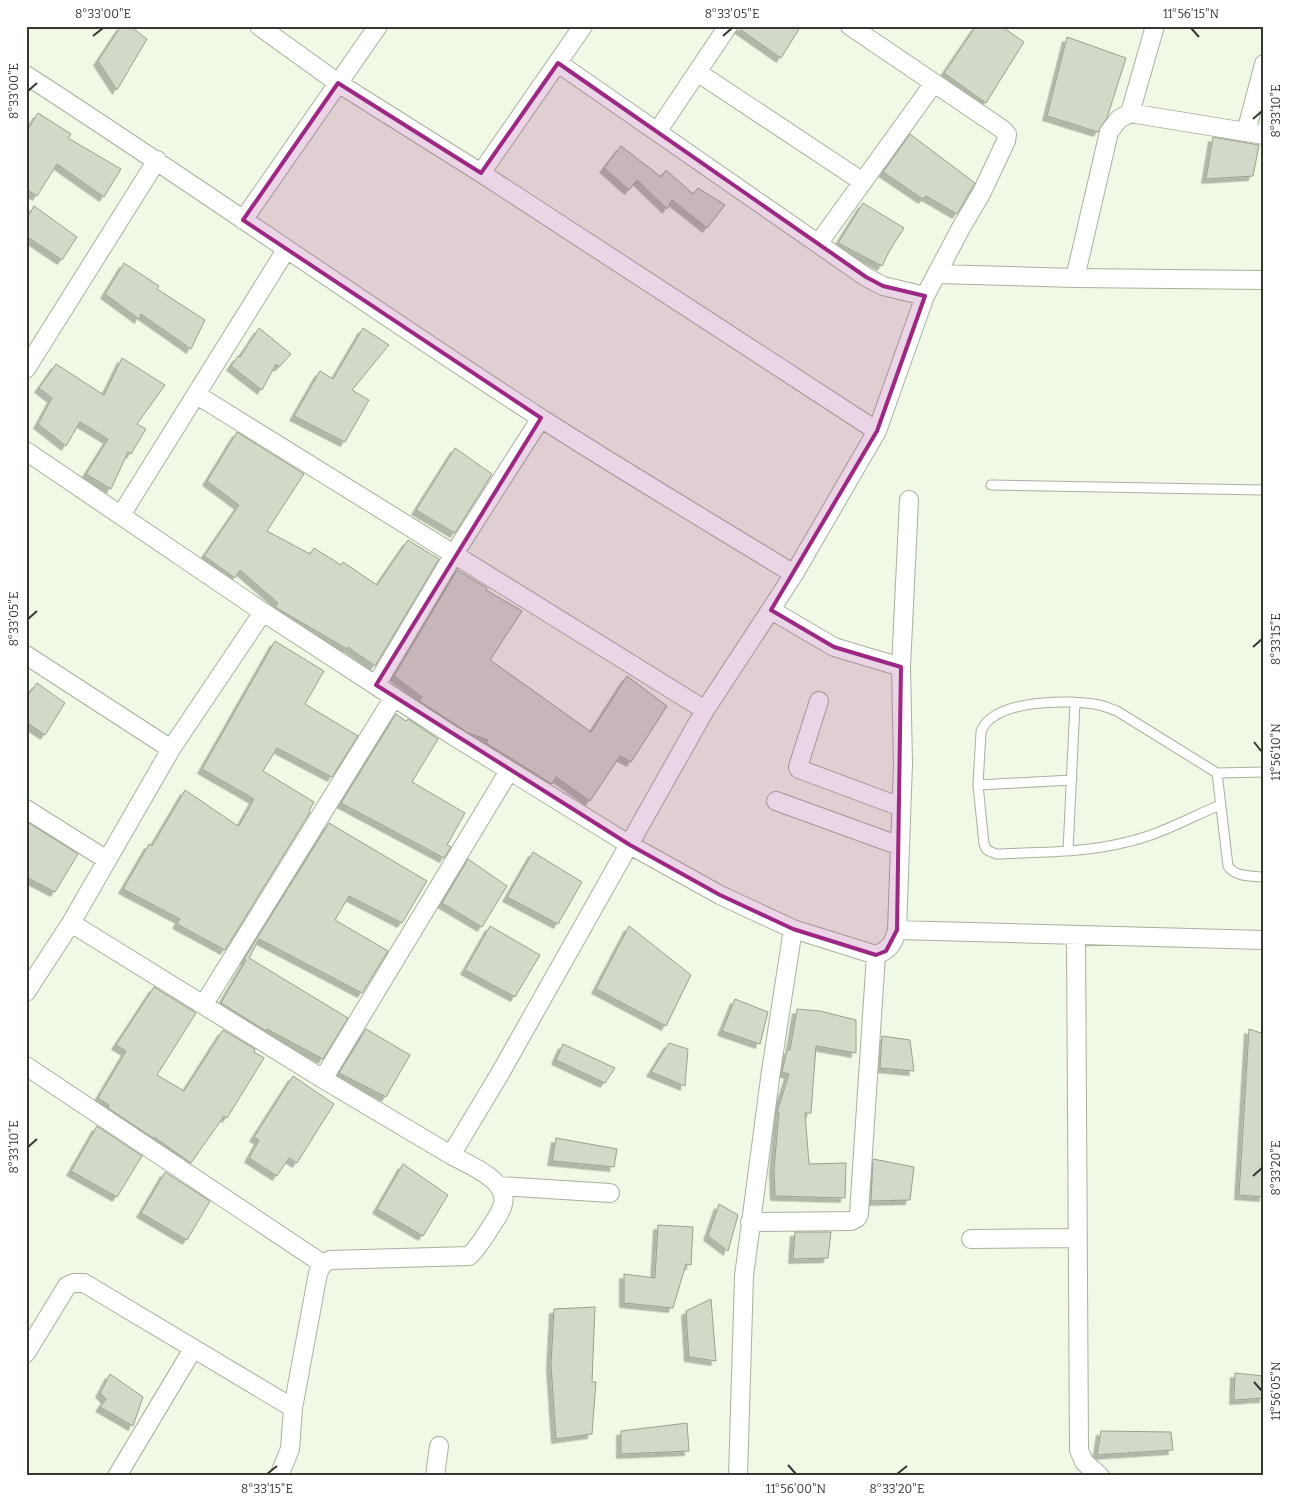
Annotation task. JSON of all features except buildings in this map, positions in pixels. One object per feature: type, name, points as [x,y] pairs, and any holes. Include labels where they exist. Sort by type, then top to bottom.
[{"type":"street","points":[[259,26],[338,83],[481,173],[877,431]]},
{"type":"street","points":[[244,220],[378,26]]},
{"type":"street","points":[[481,173],[583,26]]},
{"type":"street","points":[[657,132],[728,26]]},
{"type":"street","points":[[451,1154],[498,1077],[705,710],[794,574],[877,431],[925,296],[981,194],[1006,141],[1007,134],[850,26]]},
{"type":"street","points":[[1130,113],[1149,29]]},
{"type":"street","points":[[558,63],[866,277],[883,286],[925,296]]},
{"type":"street","points":[[1076,278],[1109,132],[1118,119],[1130,113],[1255,134],[1264,64]]},
{"type":"street","points":[[698,72],[863,182]]},
{"type":"street","points":[[26,75],[157,160],[286,250],[541,418],[794,574]]},
{"type":"street","points":[[818,244],[934,83]]},
{"type":"street","points":[[26,370],[157,160]]},
{"type":"street","points":[[121,515],[286,250]]},
{"type":"street","points":[[937,274],[1264,280]]},
{"type":"street","points":[[197,395],[705,710]]},
{"type":"street","points":[[376,685],[454,554],[541,418]]},
{"type":"street","points":[[26,451],[263,612],[509,771],[630,845],[720,895],[793,929],[876,955],[886,951],[894,940],[897,930],[903,764],[901,667],[909,500]]},
{"type":"street","points":[[771,610],[834,647],[901,667]]},
{"type":"street","points":[[26,992],[71,923],[171,749],[263,612]]},
{"type":"street","points":[[26,655],[171,749]]},
{"type":"street","points":[[204,1004],[394,697]]},
{"type":"street","points":[[819,701],[798,767],[799,769],[901,807]]},
{"type":"street","points":[[323,1078],[509,771]]},
{"type":"street","points":[[776,801],[900,846]]},
{"type":"street","points":[[26,809],[107,860]]},
{"type":"street","points":[[71,923],[323,1078],[494,1180],[503,1194],[503,1203],[500,1209],[480,1244],[469,1256],[330,1260],[323,1264],[318,1273],[293,1408],[290,1449],[279,1476]]},
{"type":"street","points":[[738,1476],[744,1276],[771,1071],[793,929]]},
{"type":"street","points":[[897,930],[1264,940]]},
{"type":"street","points":[[1076,935],[1079,1450],[1084,1462],[1100,1476]]},
{"type":"street","points":[[750,1222],[851,1221],[857,1218],[876,955]]},
{"type":"street","points":[[26,1066],[323,1264]]},
{"type":"street","points":[[499,1186],[610,1193]]},
{"type":"street","points":[[971,1239],[1078,1238]]},
{"type":"street","points":[[26,1353],[67,1286],[74,1283],[84,1283],[293,1408]]},
{"type":"street","points":[[117,1476],[193,1349]]},
{"type":"street","points":[[435,1476],[439,1446]]},
{"type":"lane","points":[[991,485],[1264,490]]},
{"type":"lane","points":[[1068,851],[1075,703]]},
{"type":"lane","points":[[1220,805],[1151,835],[1125,843],[1068,851],[996,854],[987,850],[984,844],[978,785],[981,732],[983,726],[993,717],[1013,708],[1038,704],[1075,703],[1100,705],[1117,711],[1217,773],[1264,772]]},
{"type":"lane","points":[[1217,773],[1228,866],[1232,872],[1238,874],[1264,877]]},
{"type":"lane","points":[[978,785],[1072,780]]},
{"type":"highlighted area","points":[[558,63],[866,277],[883,286],[925,296],[877,431],[771,610],[834,647],[901,667],[897,930],[886,951],[876,955],[793,929],[720,895],[630,845],[376,685],[541,418],[243,220],[338,83],[481,173]]}]
